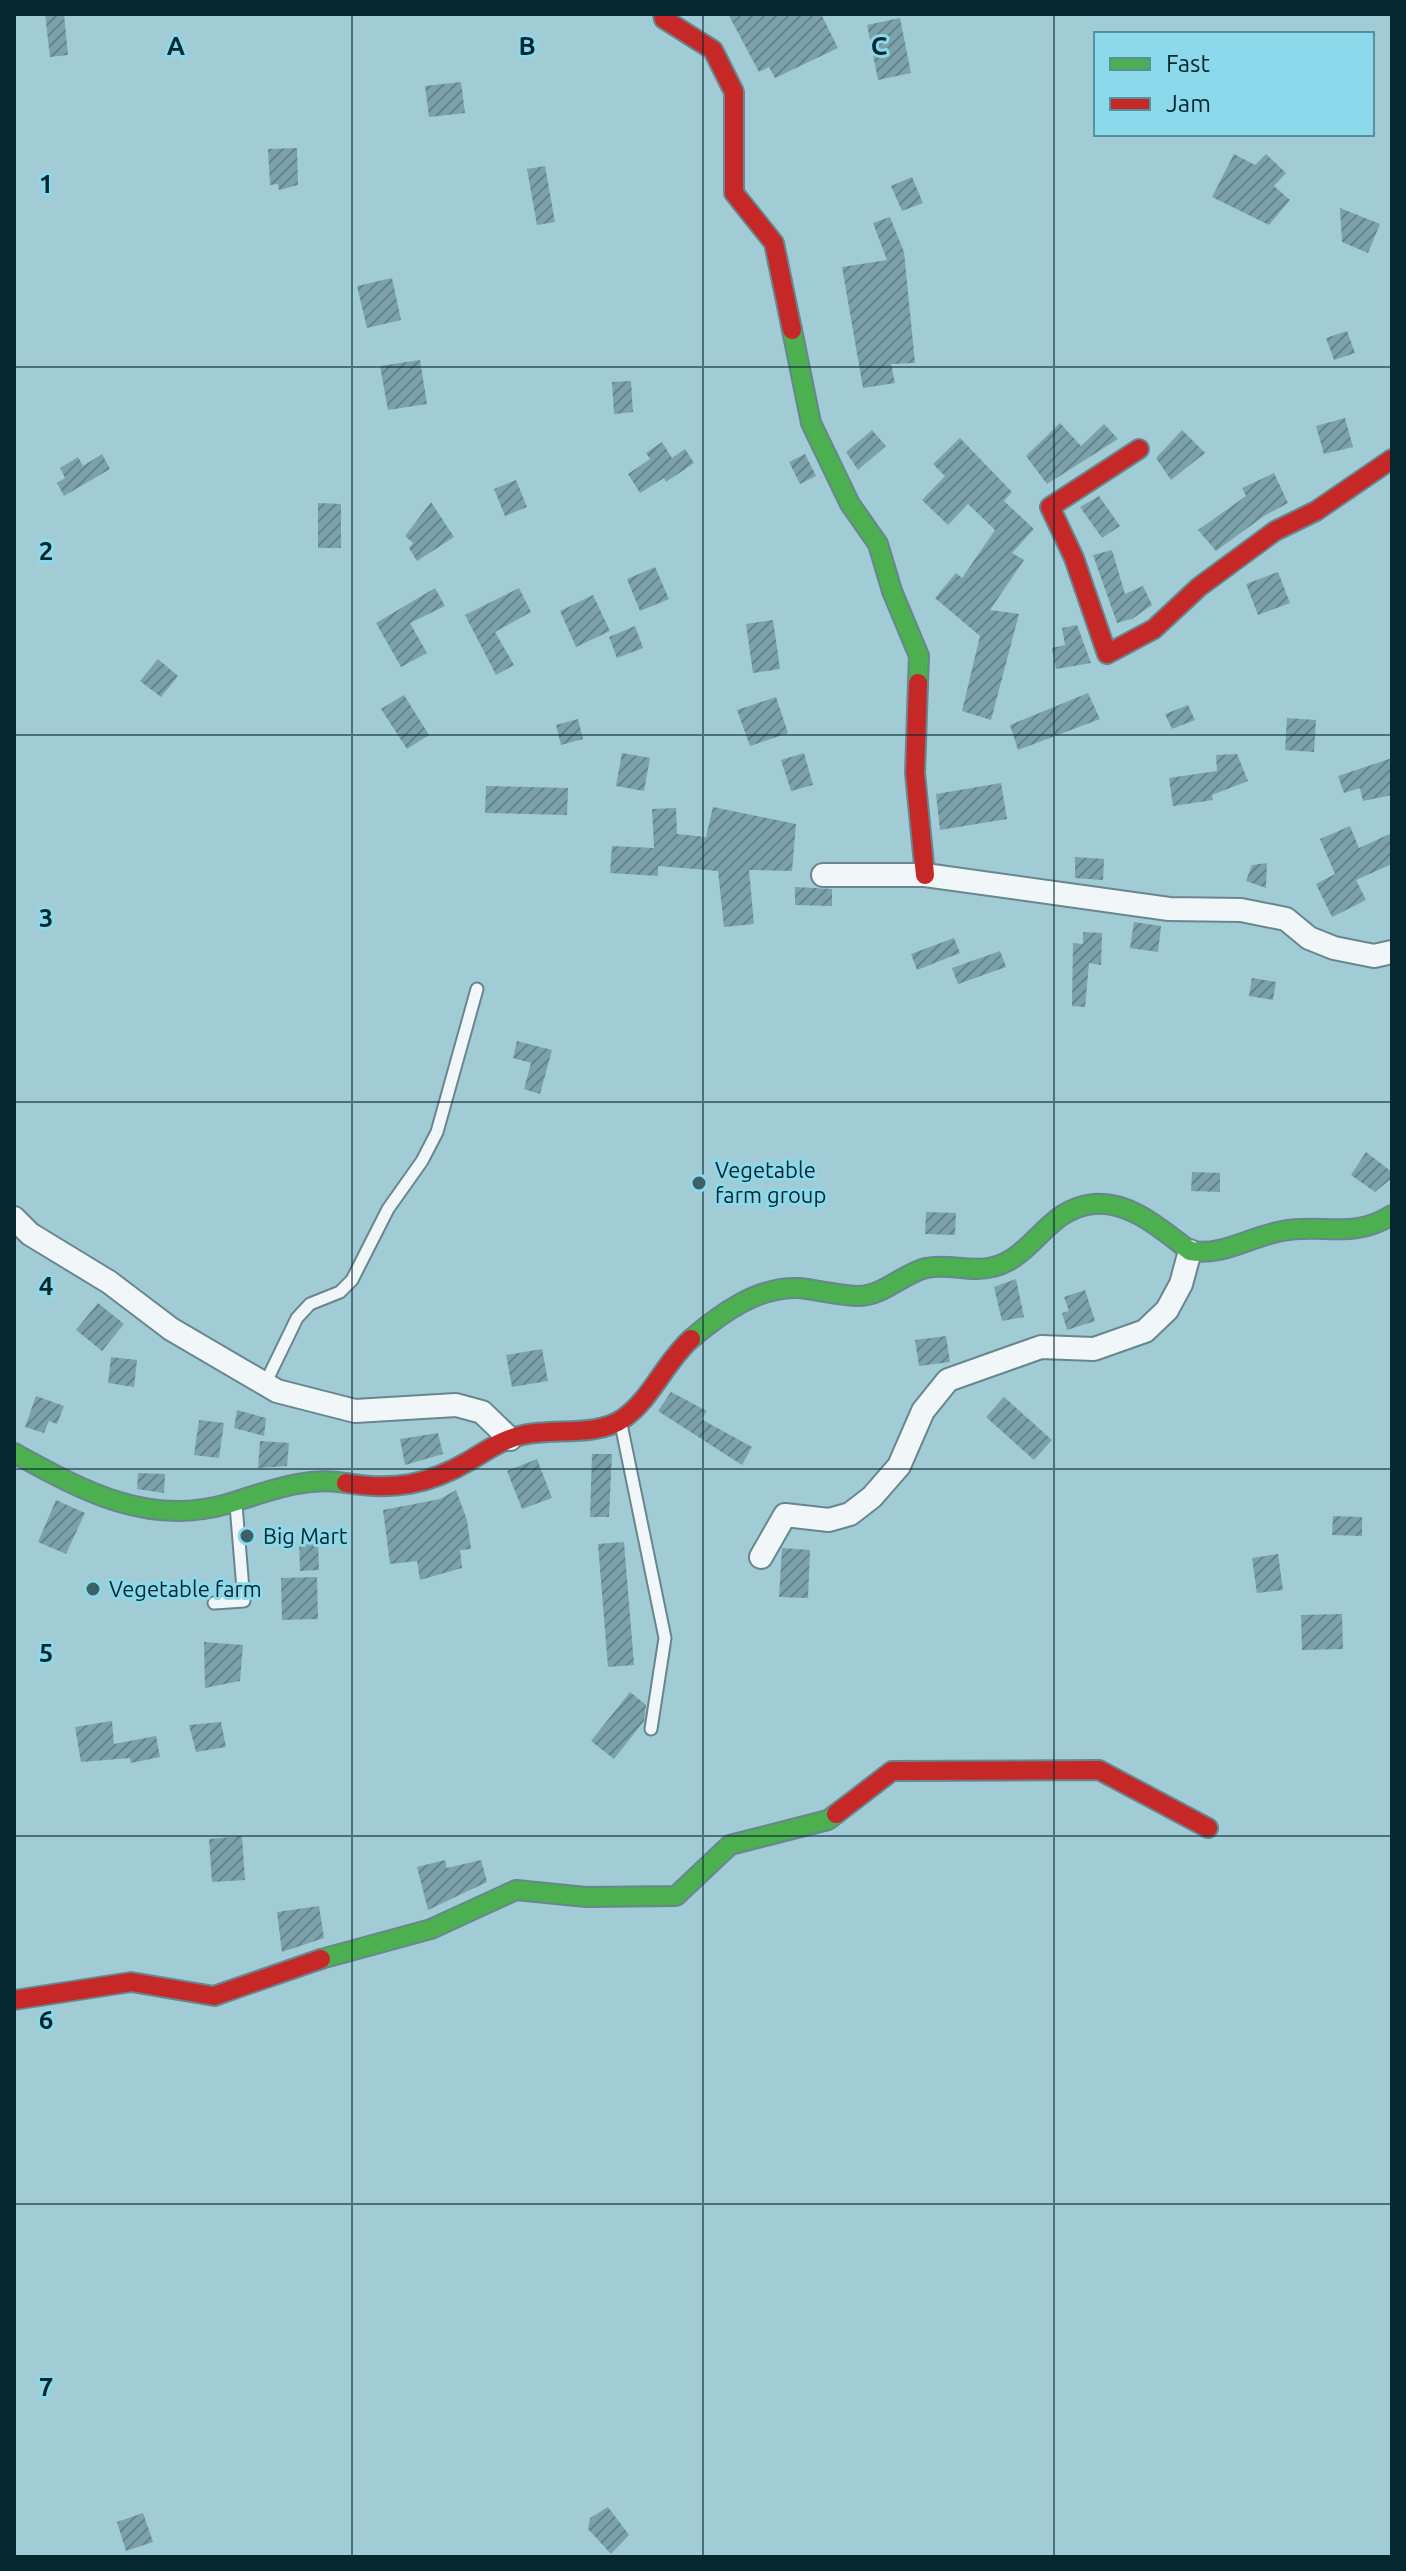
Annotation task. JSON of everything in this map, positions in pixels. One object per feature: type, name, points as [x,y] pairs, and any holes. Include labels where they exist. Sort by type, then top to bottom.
[{"type":"street","points":[[663,14],[664,19],[713,50],[734,92],[734,193],[774,243],[811,423],[850,504],[878,544],[892,591],[919,656],[915,773],[925,875]]},
{"type":"street","points":[[1139,449],[1068,492],[1050,507],[1074,558],[1107,654],[1154,629],[1199,587],[1275,531],[1316,511],[1392,459]]},
{"type":"street","points":[[823,875],[925,875],[998,888],[1169,909],[1241,910],[1286,919],[1309,938],[1334,948],[1374,956],[1392,952]]},
{"type":"street","points":[[14,1453],[97,1496],[149,1512],[198,1511],[312,1480],[386,1488],[410,1486],[450,1473],[510,1439],[620,1421],[696,1334],[765,1292],[785,1287],[862,1296],[883,1292],[922,1269],[991,1268],[1022,1252],[1055,1215],[1094,1204],[1133,1210],[1190,1251],[1234,1250],[1271,1233],[1298,1229],[1358,1230],[1392,1215]]},
{"type":"street","points":[[14,1218],[30,1234],[109,1282],[171,1329],[277,1391],[355,1411],[456,1405],[482,1412],[510,1439]]},
{"type":"street","points":[[761,1557],[785,1515],[829,1520],[850,1514],[872,1497],[899,1466],[923,1411],[948,1380],[1041,1347],[1094,1349],[1145,1331],[1167,1310],[1181,1284],[1190,1251]]},
{"type":"street","points":[[14,2000],[131,1982],[214,1996],[331,1956],[431,1929],[516,1890],[586,1897],[676,1896],[730,1845],[828,1820],[892,1771],[1099,1770],[1208,1828]]},
{"type":"lane","points":[[265,1384],[297,1318],[310,1304],[340,1292],[352,1280],[388,1209],[422,1161],[437,1132],[477,989]]},
{"type":"lane","points":[[620,1421],[626,1437],[665,1638],[651,1729]]},
{"type":"lane","points":[[214,1603],[244,1601],[236,1502]]},
{"type":"building","points":[[45,14],[64,14],[68,55],[50,57]]},
{"type":"building","points":[[728,14],[821,14],[838,48],[775,78],[769,67],[759,72]]},
{"type":"building","points":[[900,18],[911,73],[878,80],[867,25]]},
{"type":"building","points":[[461,82],[465,113],[429,117],[425,86]]},
{"type":"building","points":[[297,148],[298,185],[279,190],[278,184],[270,185],[268,149]]},
{"type":"building","points":[[1234,154],[1255,165],[1266,154],[1286,173],[1274,186],[1290,200],[1269,225],[1212,197]]},
{"type":"building","points":[[545,166],[555,222],[537,225],[527,169]]},
{"type":"building","points":[[912,177],[923,203],[902,211],[891,186]]},
{"type":"building","points":[[1340,208],[1380,224],[1368,253],[1342,242]]},
{"type":"building","points":[[890,217],[904,252],[915,363],[891,364],[895,383],[863,388],[842,267],[887,260],[873,223]]},
{"type":"building","points":[[392,278],[401,320],[367,328],[357,286]]},
{"type":"building","points":[[1347,331],[1355,353],[1334,360],[1326,338]]},
{"type":"building","points":[[420,360],[427,404],[388,410],[380,366]]},
{"type":"building","points":[[631,381],[633,412],[614,414],[612,382]]},
{"type":"building","points":[[1345,418],[1353,447],[1324,454],[1316,426]]},
{"type":"building","points":[[1060,423],[1081,446],[1104,424],[1118,439],[1047,484],[1026,456]]},
{"type":"building","points":[[872,430],[886,446],[858,470],[846,452]]},
{"type":"building","points":[[1182,430],[1205,453],[1171,480],[1156,458]]},
{"type":"building","points":[[960,438],[1012,492],[1004,501],[1034,529],[1012,553],[1024,560],[990,610],[1019,614],[991,720],[962,711],[980,636],[935,598],[956,573],[962,578],[995,530],[968,504],[948,525],[922,500],[945,476],[933,464]]},
{"type":"building","points":[[662,442],[672,458],[685,449],[694,463],[666,482],[664,478],[640,493],[628,474],[650,459],[646,453]]},
{"type":"building","points":[[102,454],[110,469],[64,496],[57,483],[65,478],[60,468],[78,457],[83,466]]},
{"type":"building","points":[[805,454],[816,476],[800,484],[789,462]]},
{"type":"building","points":[[1274,473],[1288,503],[1264,516],[1216,551],[1198,530],[1246,496],[1242,488]]},
{"type":"building","points":[[516,480],[527,507],[505,516],[494,489]]},
{"type":"building","points":[[1099,496],[1120,526],[1102,538],[1080,507]]},
{"type":"building","points":[[431,502],[454,537],[417,561],[409,548],[413,543],[405,536]]},
{"type":"building","points":[[318,503],[341,504],[341,548],[318,548]]},
{"type":"building","points":[[1112,550],[1125,594],[1143,586],[1152,605],[1132,619],[1117,623],[1093,555]]},
{"type":"building","points":[[655,567],[669,599],[640,611],[627,579]]},
{"type":"building","points":[[1278,572],[1290,603],[1258,615],[1246,584]]},
{"type":"building","points":[[435,588],[445,606],[410,623],[427,653],[401,667],[376,623]]},
{"type":"building","points":[[519,588],[531,612],[495,632],[514,665],[496,675],[465,615]]},
{"type":"building","points":[[593,595],[610,631],[576,647],[560,611]]},
{"type":"building","points":[[773,620],[780,669],[753,673],[746,624]]},
{"type":"building","points":[[1077,625],[1091,663],[1056,669],[1052,648],[1065,645],[1062,628]]},
{"type":"building","points":[[635,626],[643,648],[617,658],[609,637]]},
{"type":"building","points":[[158,659],[178,676],[161,697],[140,681]]},
{"type":"building","points":[[1088,693],[1100,719],[1018,750],[1010,725]]},
{"type":"building","points":[[404,695],[429,735],[407,749],[381,709]]},
{"type":"building","points":[[776,697],[788,733],[750,746],[737,710]]},
{"type":"building","points":[[1188,705],[1195,720],[1172,729],[1165,714]]},
{"type":"building","points":[[1287,718],[1316,720],[1314,752],[1285,750]]},
{"type":"building","points":[[578,719],[583,739],[561,745],[556,725]]},
{"type":"building","points":[[622,753],[650,758],[644,791],[616,786]]},
{"type":"building","points":[[804,753],[813,785],[791,791],[781,760]]},
{"type":"building","points":[[1237,754],[1248,781],[1212,795],[1213,800],[1173,806],[1169,778],[1217,771],[1216,755]]},
{"type":"building","points":[[1392,758],[1392,795],[1363,801],[1360,788],[1344,793],[1338,776]]},
{"type":"building","points":[[1001,783],[1007,819],[940,830],[936,794]]},
{"type":"building","points":[[486,786],[568,788],[567,815],[485,813]]},
{"type":"building","points":[[713,807],[796,824],[792,871],[749,870],[754,924],[724,927],[718,871],[658,866],[658,876],[610,873],[612,846],[654,848],[652,809],[676,808],[677,834],[706,837]]},
{"type":"building","points":[[1350,826],[1359,848],[1392,833],[1392,864],[1356,880],[1366,900],[1332,917],[1316,884],[1335,874],[1320,839]]},
{"type":"building","points":[[1075,857],[1104,859],[1103,880],[1075,878]]},
{"type":"building","points":[[1267,863],[1266,888],[1246,881],[1252,865]]},
{"type":"building","points":[[795,887],[832,889],[832,906],[795,905]]},
{"type":"building","points":[[1134,922],[1161,926],[1158,952],[1130,948]]},
{"type":"building","points":[[1083,932],[1102,933],[1101,965],[1089,963],[1085,1007],[1072,1006],[1073,943],[1083,944]]},
{"type":"building","points":[[954,938],[960,953],[917,970],[911,954]]},
{"type":"building","points":[[1000,951],[1006,967],[958,984],[952,968]]},
{"type":"building","points":[[1252,978],[1276,982],[1273,1000],[1249,996]]},
{"type":"building","points":[[517,1041],[552,1050],[540,1094],[524,1089],[531,1063],[513,1058]]},
{"type":"building","points":[[1366,1152],[1392,1172],[1392,1178],[1375,1192],[1351,1175]]},
{"type":"building","points":[[1192,1172],[1220,1173],[1220,1192],[1191,1191]]},
{"type":"building","points":[[926,1212],[956,1213],[955,1235],[925,1234]]},
{"type":"building","points":[[1016,1279],[1024,1317],[1002,1321],[994,1287]]},
{"type":"building","points":[[1085,1290],[1095,1321],[1067,1330],[1062,1313],[1069,1311],[1064,1297]]},
{"type":"building","points":[[98,1303],[124,1324],[102,1351],[76,1330]]},
{"type":"building","points":[[946,1336],[950,1362],[919,1366],[915,1340]]},
{"type":"building","points":[[542,1349],[548,1381],[512,1387],[506,1355]]},
{"type":"building","points":[[111,1357],[137,1360],[134,1387],[108,1383]]},
{"type":"building","points":[[671,1392],[707,1411],[701,1419],[752,1447],[742,1465],[658,1411]]},
{"type":"building","points":[[36,1396],[64,1406],[57,1424],[49,1421],[44,1433],[25,1427]]},
{"type":"building","points":[[1004,1397],[1052,1440],[1034,1460],[986,1417]]},
{"type":"building","points":[[237,1410],[266,1418],[264,1436],[234,1428]]},
{"type":"building","points":[[199,1420],[224,1423],[219,1458],[194,1455]]},
{"type":"building","points":[[438,1433],[443,1454],[405,1465],[400,1439]]},
{"type":"building","points":[[260,1441],[289,1443],[287,1466],[258,1468]]},
{"type":"building","points":[[592,1454],[612,1454],[609,1517],[590,1517]]},
{"type":"building","points":[[537,1459],[552,1498],[522,1509],[507,1471]]},
{"type":"building","points":[[138,1473],[165,1474],[164,1493],[137,1489]]},
{"type":"building","points":[[456,1490],[467,1520],[471,1549],[460,1550],[462,1568],[420,1580],[417,1561],[390,1564],[383,1510],[440,1499]]},
{"type":"building","points":[[56,1500],[85,1513],[66,1554],[38,1542]]},
{"type":"building","points":[[1333,1516],[1362,1517],[1362,1536],[1332,1535]]},
{"type":"building","points":[[299,1540],[318,1540],[319,1570],[300,1571]]},
{"type":"building","points":[[624,1542],[634,1665],[608,1667],[598,1544]]},
{"type":"building","points":[[782,1548],[810,1550],[808,1598],[779,1597]]},
{"type":"building","points":[[1278,1554],[1283,1590],[1257,1593],[1252,1558]]},
{"type":"building","points":[[317,1577],[318,1619],[282,1620],[281,1578]]},
{"type":"building","points":[[1342,1614],[1343,1649],[1302,1650],[1301,1615]]},
{"type":"building","points":[[204,1642],[243,1645],[240,1681],[205,1688]]},
{"type":"building","points":[[630,1692],[646,1705],[644,1721],[614,1759],[591,1741]]},
{"type":"building","points":[[112,1721],[114,1744],[156,1736],[160,1757],[131,1763],[130,1758],[81,1762],[75,1727]]},
{"type":"building","points":[[221,1722],[226,1747],[196,1752],[189,1725]]},
{"type":"building","points":[[242,1836],[245,1880],[212,1882],[209,1839]]},
{"type":"building","points":[[445,1860],[447,1868],[481,1860],[487,1882],[428,1910],[417,1867]]},
{"type":"building","points":[[319,1906],[324,1938],[282,1952],[277,1912]]},
{"type":"building","points":[[608,2507],[629,2535],[611,2554],[588,2529],[590,2518]]},
{"type":"building","points":[[143,2513],[153,2542],[126,2551],[117,2522]]},
{"type":"traffic: fast","points":[[792,330],[811,423],[850,504],[878,544],[892,591],[919,656],[918,683]]},
{"type":"traffic: fast","points":[[691,1339],[740,1303],[769,1292],[799,1288],[844,1295],[868,1295],[926,1268],[993,1267],[1019,1254],[1064,1214],[1094,1204],[1108,1204],[1133,1212],[1190,1251],[1202,1252],[1282,1231],[1364,1227],[1392,1215]]},
{"type":"traffic: fast","points":[[14,1453],[65,1480],[116,1501],[170,1511],[198,1510],[227,1504],[300,1483],[346,1483]]},
{"type":"traffic: fast","points":[[321,1959],[431,1929],[516,1890],[586,1897],[676,1896],[730,1845],[828,1820],[836,1814]]},
{"type":"traffic: jam","points":[[663,14],[664,19],[713,50],[734,92],[734,193],[774,243],[792,330]]},
{"type":"traffic: jam","points":[[1139,449],[1050,507],[1074,558],[1107,654],[1154,629],[1199,587],[1275,531],[1316,511],[1392,459]]},
{"type":"traffic: jam","points":[[918,683],[915,773],[925,875]]},
{"type":"traffic: jam","points":[[346,1483],[395,1486],[424,1481],[516,1437],[589,1430],[613,1424],[634,1410],[691,1339]]},
{"type":"traffic: jam","points":[[836,1814],[892,1771],[1099,1770],[1208,1828]]},
{"type":"traffic: jam","points":[[14,2000],[131,1982],[214,1996],[321,1959]]},
{"type":"place","name":"Vegetable farm group","points":[[699,1183]]},
{"type":"place","name":"Big Mart","points":[[247,1536]]},
{"type":"place","name":"Vegetable farm","points":[[93,1589]]}]
